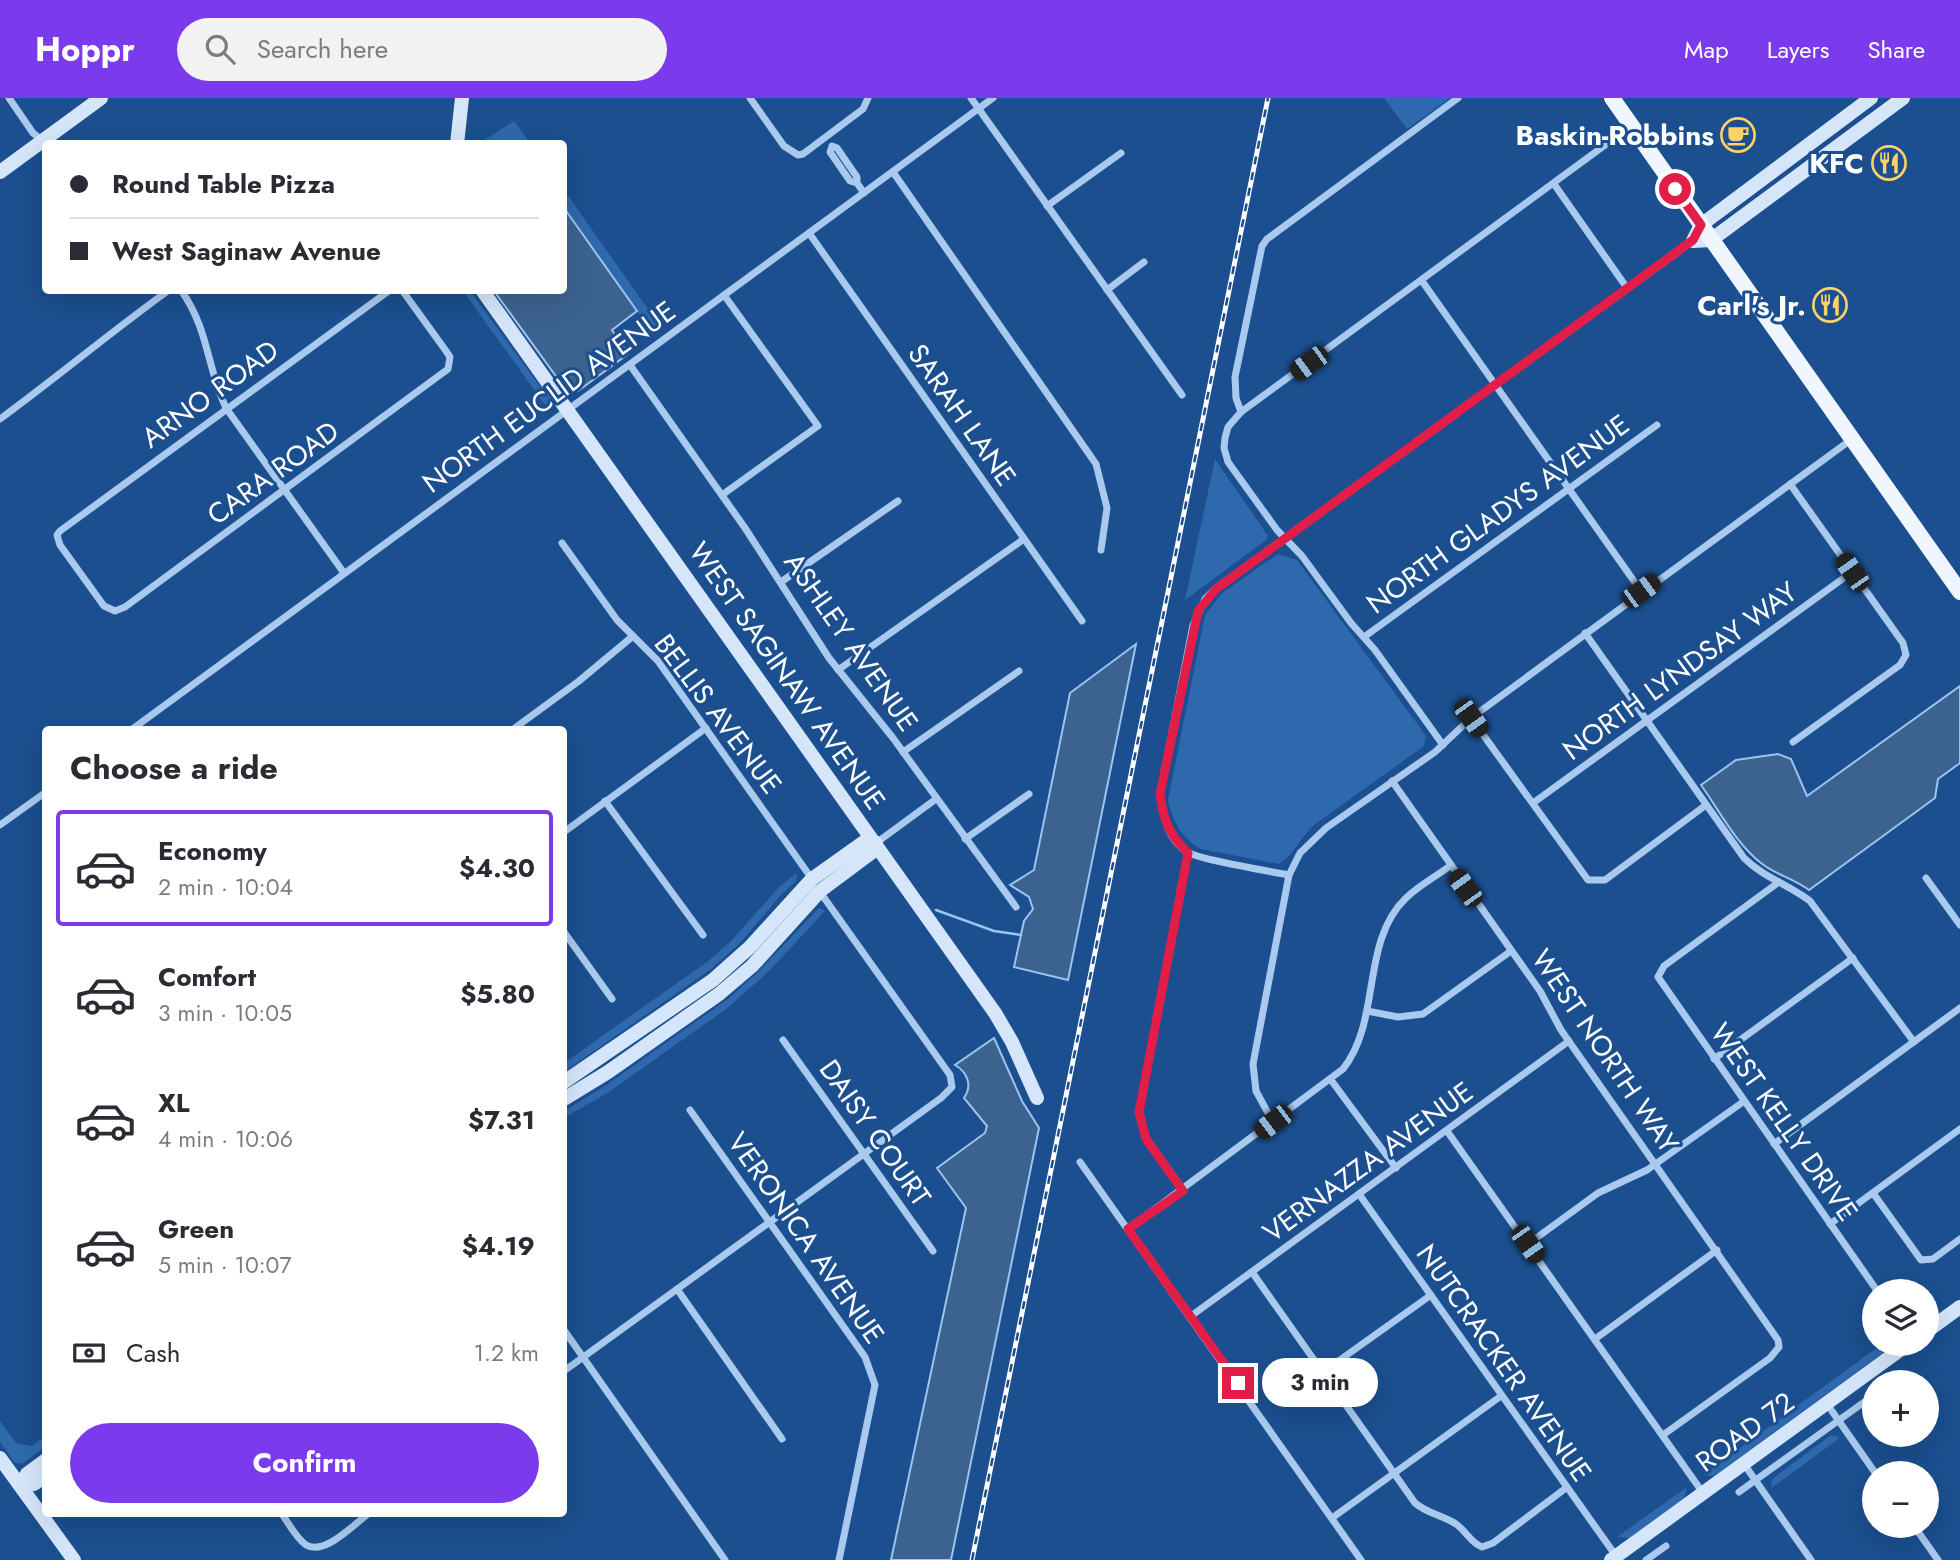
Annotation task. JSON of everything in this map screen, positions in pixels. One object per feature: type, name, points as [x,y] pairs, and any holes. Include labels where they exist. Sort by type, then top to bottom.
[{"type":"main road","points":[[1612,98],[1960,592]]},
{"type":"street","points":[[9,98],[33,133],[42,140]]},
{"type":"street","points":[[47,140],[101,98]]},
{"type":"street","points":[[457,140],[462,98]]},
{"type":"street","points":[[750,98],[791,152],[803,154],[863,108],[868,98]]},
{"type":"street","points":[[971,98],[1182,395]]},
{"type":"street","name":"NORTH EUCLID AVENUE","points":[[136,726],[993,98]]},
{"type":"street","points":[[1241,412],[1236,398],[1235,377],[1262,246],[1266,239],[1458,98]]},
{"type":"street","points":[[1289,875],[1188,853],[1168,831],[1163,815],[1160,794],[1193,625],[1205,599],[1284,538],[1693,240],[1701,225],[1871,98]]},
{"type":"street","points":[[1693,240],[1712,240],[1903,98]]},
{"type":"street","points":[[1443,744],[1302,556],[1284,538],[1225,456],[1228,427],[1241,412],[1632,126]]},
{"type":"street","points":[[825,137],[837,148],[857,177],[857,183],[864,193]]},
{"type":"street","points":[[0,172],[42,143]]},
{"type":"street","points":[[1047,206],[1121,153]]},
{"type":"street","points":[[893,172],[1096,464],[1107,508],[1101,550]]},
{"type":"street","points":[[1554,184],[1627,288]]},
{"type":"street","name":"SARAH LANE","points":[[809,233],[1082,621]]},
{"type":"street","points":[[1107,290],[1144,262]]},
{"type":"street","points":[[1422,281],[1641,591]]},
{"type":"street","points":[[0,419],[164,294]]},
{"type":"street","points":[[183,294],[201,323],[216,383],[226,408],[344,573]]},
{"type":"street","name":"ARNO ROAD","points":[[115,611],[104,606],[60,545],[57,536],[62,528],[384,294]]},
{"type":"street","name":"CARA ROAD","points":[[115,611],[444,373],[450,364],[446,351],[405,294]]},
{"type":"street","name":"WEST SAGINAW AVENUE","points":[[485,294],[1005,1027],[1037,1098]]},
{"type":"street","points":[[722,495],[818,426],[724,295]]},
{"type":"street","name":"ASHLEY AVENUE","points":[[629,365],[722,495],[838,670],[903,752],[1016,907]]},
{"type":"street","name":"NORTH GLADYS AVENUE","points":[[1364,637],[1657,425]]},
{"type":"street","points":[[1273,1122],[1256,1091],[1253,1064],[1289,875],[1300,853],[1315,837],[1443,744],[1471,718],[1852,439]]},
{"type":"street","points":[[1790,484],[1903,643],[1906,655],[1900,665],[1793,742]]},
{"type":"street","points":[[781,582],[898,501]]},
{"type":"street","points":[[838,670],[1024,539]]},
{"type":"street","name":"BELLIS AVENUE","points":[[562,543],[610,611],[659,661],[950,1075],[952,1087],[941,1098],[863,1154]]},
{"type":"street","name":"NORTH LYNDSAY WAY","points":[[1533,803],[1852,572]]},
{"type":"street","points":[[1585,633],[1744,858],[1765,876],[1810,901],[1914,1042]]},
{"type":"street","points":[[517,726],[579,681],[633,636]]},
{"type":"street","points":[[903,752],[1019,671]]},
{"type":"street","points":[[1471,718],[1584,876],[1595,882],[1605,880],[1706,805]]},
{"type":"street","points":[[567,830],[706,729]]},
{"type":"street","name":"WEST NORTH WAY","points":[[1392,782],[1540,991],[1569,1041],[1775,1333],[1779,1347],[1770,1358],[1663,1435]]},
{"type":"street","points":[[965,839],[1029,794]]},
{"type":"street","points":[[0,825],[42,795]]},
{"type":"street","points":[[567,1080],[713,981],[816,885],[871,853],[876,843],[936,799]]},
{"type":"street","points":[[606,802],[703,935]]},
{"type":"street","points":[[1183,1191],[1146,1139],[1139,1112],[1188,853]]},
{"type":"street","points":[[1128,1229],[1331,1080],[1353,1057],[1367,1012],[1383,933],[1406,898],[1450,866]]},
{"type":"street","points":[[1926,878],[1960,925]]},
{"type":"street","name":"WEST KELLY DRIVE","points":[[1779,882],[1664,966],[1658,977],[1869,1279]]},
{"type":"street","points":[[567,1098],[608,1073],[719,994],[752,966],[816,885]]},
{"type":"street","points":[[567,936],[612,999]]},
{"type":"street","points":[[719,994],[718,984],[747,957],[750,947]]},
{"type":"street","points":[[1367,1012],[1398,1017],[1423,1014],[1511,951]]},
{"type":"street","points":[[1714,1059],[1853,958]]},
{"type":"street","points":[[1774,1144],[1960,1008]]},
{"type":"street","name":"DAISY COURT","points":[[783,1040],[933,1251]]},
{"type":"street","name":"VERNAZZA AVENUE","points":[[1191,1316],[1569,1041]]},
{"type":"street","points":[[1331,1080],[1396,1168]]},
{"type":"street","points":[[1528,1244],[1598,1193],[1656,1163],[1743,1102]]},
{"type":"street","name":"VERONICA AVENUE","points":[[690,1110],[865,1357],[873,1376],[875,1385],[839,1560]]},
{"type":"street","points":[[1830,1224],[1960,1129]]},
{"type":"street","points":[[1447,1131],[1703,1493]]},
{"type":"street","points":[[567,1369],[863,1154]]},
{"type":"street","points":[[1080,1162],[1361,1560]]},
{"type":"street","points":[[1873,1193],[1918,1257],[1924,1261],[1933,1259],[1960,1239]]},
{"type":"street","name":"NUTCRACKER AVENUE","points":[[1359,1194],[1613,1558]]},
{"type":"street","points":[[1595,1339],[1717,1250]]},
{"type":"street","points":[[1252,1272],[1393,1472],[1423,1510],[1457,1525],[1482,1547],[1493,1543],[1566,1488]]},
{"type":"street","points":[[677,1289],[782,1439]]},
{"type":"street","points":[[1323,1372],[1430,1295]]},
{"type":"street","points":[[1939,1322],[1960,1307]]},
{"type":"street","points":[[567,1334],[725,1560]]},
{"type":"street","name":"ROAD 72","points":[[1613,1558],[1892,1356]]},
{"type":"street","points":[[1332,1518],[1501,1396]]},
{"type":"street","points":[[1826,1404],[1867,1461]]},
{"type":"street","points":[[1739,1492],[1862,1404]]},
{"type":"street","points":[[0,1458],[42,1516]]},
{"type":"street","points":[[20,1485],[27,1474],[42,1463]]},
{"type":"street","points":[[1743,1464],[1811,1560]]},
{"type":"street","points":[[20,1485],[34,1484],[42,1479]]},
{"type":"street","points":[[43,1517],[74,1560]]},
{"type":"street","points":[[284,1517],[304,1543],[314,1547],[323,1546],[364,1517]]},
{"type":"street","points":[[1922,1538],[1938,1560]]},
{"type":"street","points":[[1646,1560],[1666,1546]]},
{"type":"shaded area","points":[[1384,98],[1450,98],[1407,129]]},
{"type":"shaded area","points":[[514,121],[528,140],[485,140]]},
{"type":"shaded area","points":[[567,194],[662,329],[654,335],[567,212]]},
{"type":"shaded area","points":[[567,212],[637,311],[612,330],[628,354],[578,391],[566,390],[496,294],[567,294]]},
{"type":"shaded area","points":[[465,294],[472,294],[550,400],[550,412]]},
{"type":"shaded area","points":[[1215,459],[1268,536],[1185,600]]},
{"type":"shaded area","points":[[1278,554],[1297,560],[1426,736],[1424,746],[1314,825],[1279,864],[1201,849],[1194,845],[1179,828],[1168,800],[1205,615],[1222,593]]},
{"type":"shaded area","points":[[1136,644],[1068,980],[1014,967],[1024,921],[1033,909],[1029,897],[1010,885],[1034,870],[1070,693]]},
{"type":"shaded area","points":[[1960,686],[1960,763],[1938,779],[1935,798],[1809,890],[1766,867],[1752,855],[1736,837],[1701,785],[1736,760],[1778,754],[1791,759],[1807,796]]},
{"type":"shaded area","points":[[797,873],[796,881],[739,944],[711,969],[567,1070],[567,1061],[707,962],[730,942],[780,886]]},
{"type":"shaded area","points":[[819,908],[825,911],[769,971],[726,1009],[609,1092],[567,1116],[567,1109],[605,1086],[728,999],[758,972]]},
{"type":"shaded area","points":[[994,1038],[1022,1101],[1039,1128],[951,1560],[891,1560],[966,1208],[937,1168],[985,1133],[987,1126],[964,1098],[968,1088],[967,1079],[963,1071],[955,1065]]},
{"type":"shaded area","points":[[1866,1356],[1879,1356],[1714,1476],[1703,1475]]},
{"type":"shaded area","points":[[0,1421],[16,1443],[32,1446],[42,1438],[42,1449],[22,1464],[14,1462],[0,1442]]},
{"type":"shaded area","points":[[1831,1435],[1840,1438],[1771,1488],[1772,1479]]},
{"type":"shaded area","points":[[1687,1487],[1684,1498],[1629,1538],[1617,1537]]},
{"type":"waterway","points":[[936,910],[994,931],[1021,935]]},
{"type":"railway","points":[[972,1560],[1268,98]]},
{"type":"place","name":"Baskin-Robbins","points":[[1738,135]]},
{"type":"place","name":"KFC","points":[[1889,163]]},
{"type":"place","name":"Carl's Jr.","points":[[1830,305]]},
{"type":"route","points":[[1238,1383],[1128,1229],[1183,1191],[1146,1139],[1139,1112],[1188,853],[1168,831],[1160,794],[1198,611],[1205,599],[1216,589],[1284,538],[1693,240],[1701,225],[1675,189]]}]
